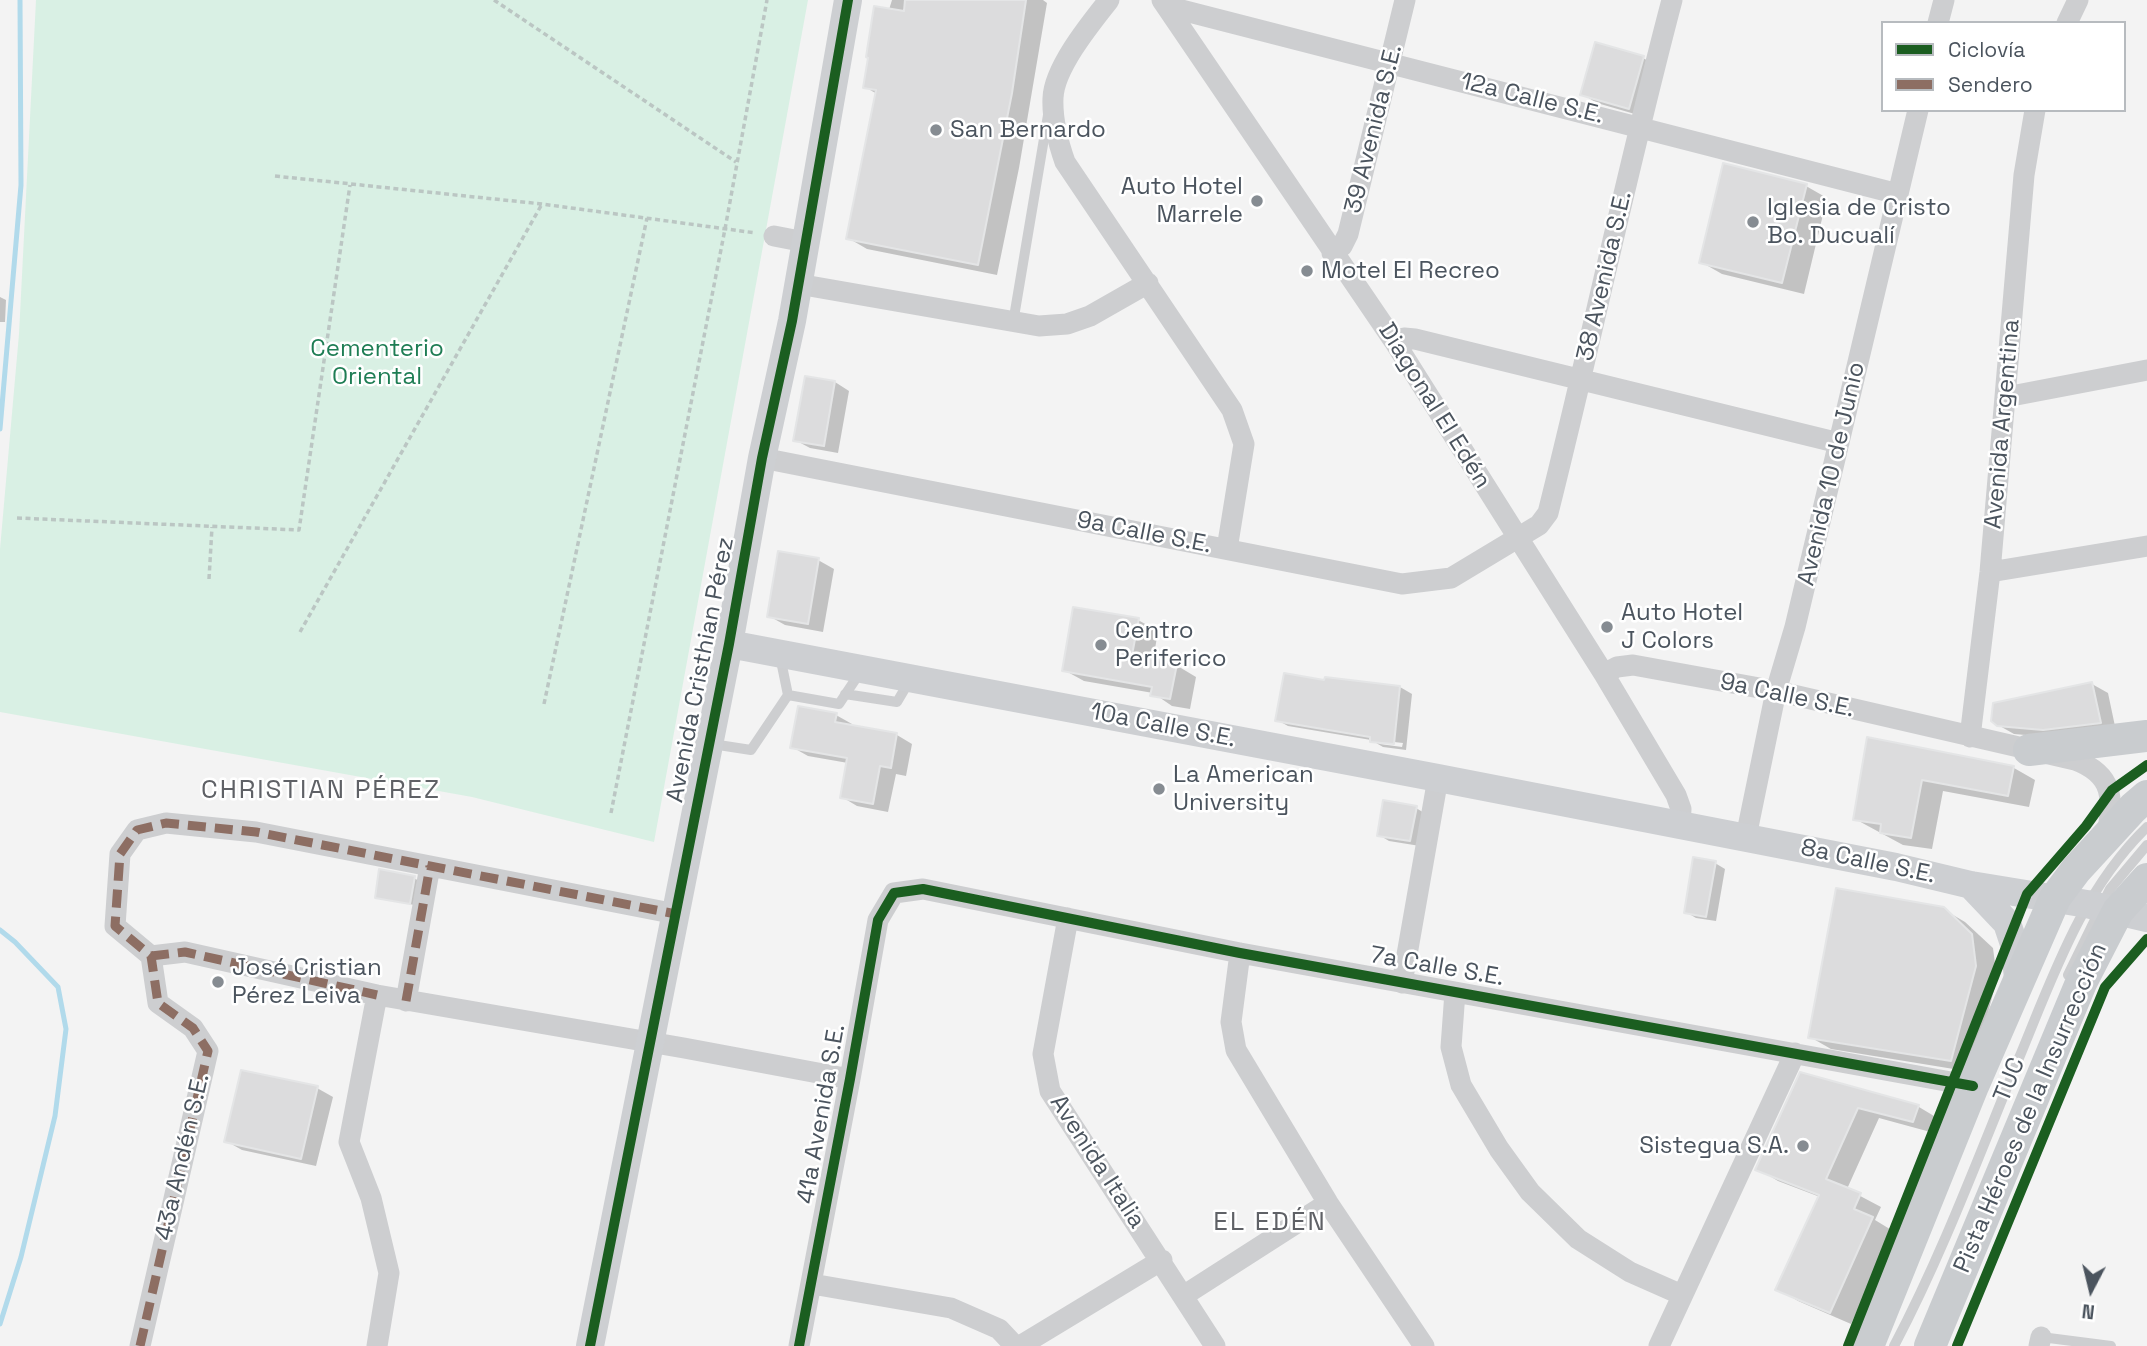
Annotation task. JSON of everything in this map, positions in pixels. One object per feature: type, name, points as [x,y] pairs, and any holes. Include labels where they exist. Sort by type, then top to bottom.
[{"type":"main road","points":[[2029,750],[2147,736]]},
{"type":"main road","points":[[1868,1346],[1973,1086],[2055,898],[2076,870],[2147,796]]},
{"type":"main road","name":"Pista Héroes de la Insurrección","points":[[1930,1346],[2113,910],[2147,879]]},
{"type":"street","name":"Avenida Cristhian Pérez","points":[[590,1346],[798,284],[848,0]]},
{"type":"street","points":[[1108,0],[1065,62],[1053,96],[1056,133],[1065,162],[1232,410],[1244,444],[1227,549]]},
{"type":"street","name":"39 Avenida S.E.","points":[[1332,253],[1342,246],[1348,234],[1405,0]]},
{"type":"street","name":"38 Avenida S.E.","points":[[1518,539],[1539,525],[1548,513],[1639,126],[1672,0]]},
{"type":"street","points":[[1939,21],[1944,0]]},
{"type":"street","points":[[2068,21],[2078,0]]},
{"type":"street","name":"12a Calle S.E.","points":[[1164,3],[1898,194]]},
{"type":"street","name":"Diagonal El Edén","points":[[1164,3],[1394,341],[1604,674],[1676,795],[1681,809],[1680,825]]},
{"type":"street","name":"Avenida 10 de Junio","points":[[1746,838],[1776,691],[1795,627],[1918,112]]},
{"type":"street","name":"Avenida Argentina","points":[[1970,737],[2007,397],[2024,175],[2035,112]]},
{"type":"street","points":[[774,236],[805,242]]},
{"type":"street","points":[[798,284],[1039,326],[1067,324],[1090,316],[1148,284]]},
{"type":"street","points":[[1394,341],[1415,339],[1839,443]]},
{"type":"street","points":[[2007,397],[2147,370]]},
{"type":"street","name":"9a Calle S.E.","points":[[762,458],[1402,584],[1451,578],[1518,539]]},
{"type":"street","points":[[1990,572],[2147,546]]},
{"type":"street","name":"10a Calle S.E.","points":[[729,643],[1680,825]]},
{"type":"street","name":"9a Calle S.E.","points":[[1604,674],[1617,667],[1633,665],[1776,691],[2076,760],[2101,774],[2108,788],[2111,803],[2107,836]]},
{"type":"street","points":[[1402,983],[1438,778]]},
{"type":"street","points":[[676,914],[256,832],[166,823],[137,830],[120,854],[116,926],[151,956],[185,952],[377,995],[850,1079]]},
{"type":"street","name":"8a Calle S.E.","points":[[1680,825],[1972,885],[2113,910]]},
{"type":"street","points":[[406,1000],[430,866]]},
{"type":"street","points":[[1972,885],[2007,923],[2015,947],[2018,979]]},
{"type":"street","name":"7a Calle S.E.","points":[[894,893],[923,889],[1240,953],[1973,1086]]},
{"type":"street","name":"41a Avenida S.E.","points":[[799,1346],[878,920],[894,893]]},
{"type":"street","name":"Avenida Italia","points":[[1068,918],[1042,1054],[1050,1091],[1215,1346]]},
{"type":"street","points":[[1240,953],[1231,1022],[1236,1050],[1328,1203],[1424,1346]]},
{"type":"street","name":"43a Andén S.E.","points":[[139,1346],[208,1051],[193,1028],[159,1003],[151,956]]},
{"type":"street","points":[[1455,992],[1451,1047],[1461,1086],[1499,1149],[1530,1192],[1578,1239],[1630,1272],[1682,1295]]},
{"type":"street","points":[[377,995],[349,1142],[371,1198],[389,1273],[377,1346]]},
{"type":"street","points":[[1659,1346],[1795,1053]]},
{"type":"street","points":[[1183,1296],[1328,1203]]},
{"type":"street","points":[[812,1284],[951,1308],[999,1329],[1018,1346],[1162,1261]]},
{"type":"lane","points":[[1013,323],[1040,155],[1053,96]]},
{"type":"lane","points":[[709,744],[751,750],[788,695],[779,653]]},
{"type":"lane","points":[[788,695],[839,704],[862,669]]},
{"type":"lane","points":[[845,694],[897,702],[911,678]]},
{"type":"lane","name":"TUC","points":[[1894,1346],[1926,1285],[2035,1018],[2113,910],[2105,875],[2147,827]]},
{"type":"lane","name":"TUC","points":[[2064,985],[2113,910],[2123,872],[2147,845]]},
{"type":"lane","points":[[2040,1341],[2111,1346]]},
{"type":"path","points":[[494,0],[736,162]]},
{"type":"path","points":[[611,813],[767,0]]},
{"type":"path","points":[[275,176],[542,204],[774,236]]},
{"type":"path","points":[[17,519],[299,530],[350,185]]},
{"type":"path","points":[[300,632],[542,204]]},
{"type":"path","points":[[544,704],[647,218]]},
{"type":"path","points":[[209,579],[212,527]]},
{"type":"green space","name":"Cementerio Oriental","points":[[36,0],[808,0],[654,842],[472,797],[0,712],[0,549],[19,334]]},
{"type":"building","points":[[905,0],[1026,0],[1012,93],[978,265],[846,239],[876,90],[863,88],[874,6],[904,11]]},
{"type":"building","points":[[1595,42],[1644,56],[1629,109],[1580,95]]},
{"type":"building","name":"Iglesia de Cristo Bo. Ducualí","points":[[1723,163],[1807,184],[1782,283],[1699,263]]},
{"type":"building","points":[[805,376],[835,381],[824,446],[793,441]]},
{"type":"building","points":[[778,551],[819,558],[808,624],[767,617]]},
{"type":"building","name":"Centro Periferico","points":[[1073,607],[1139,618],[1132,655],[1177,664],[1170,699],[1150,696],[1152,687],[1062,671]]},
{"type":"building","points":[[1284,673],[1324,680],[1325,677],[1400,686],[1394,744],[1370,742],[1370,737],[1275,721]]},
{"type":"building","points":[[2092,682],[2101,723],[2043,730],[1997,726],[1991,721],[1993,703]]},
{"type":"building","points":[[798,706],[837,713],[835,722],[897,733],[891,768],[880,766],[873,804],[840,798],[847,758],[790,748]]},
{"type":"building","points":[[1867,737],[2014,766],[2008,796],[1922,780],[1911,838],[1880,833],[1881,824],[1853,820]]},
{"type":"building","points":[[1383,800],[1417,806],[1410,841],[1377,836]]},
{"type":"building","points":[[1693,857],[1716,861],[1706,917],[1684,913]]},
{"type":"building","points":[[379,869],[415,876],[410,904],[375,898]]},
{"type":"building","points":[[1836,888],[1944,907],[1972,934],[1976,966],[1951,1061],[1808,1038]]},
{"type":"building","points":[[241,1070],[318,1086],[301,1159],[224,1142]]},
{"type":"building","points":[[1800,1072],[1919,1105],[1913,1122],[1858,1108],[1826,1179],[1861,1193],[1854,1209],[1873,1217],[1830,1313],[1775,1290],[1819,1195],[1755,1170]]},
{"type":"waterway","points":[[0,429],[21,185],[20,0]]},
{"type":"waterway","points":[[0,930],[58,987],[66,1029],[55,1116],[21,1257],[0,1324]]},
{"type":"marked path","points":[[140,1346],[208,1051],[193,1028],[158,1003],[151,956],[115,926],[120,854],[137,830],[166,823],[256,832],[676,914]]},
{"type":"marked path","points":[[406,1001],[430,866]]},
{"type":"marked path","points":[[151,956],[185,952],[377,995]]},
{"type":"cycle path","points":[[590,1346],[729,644],[762,458],[792,321],[848,0]]},
{"type":"cycle path","points":[[1848,1346],[2027,894],[2086,826],[2112,790],[2147,765]]},
{"type":"cycle path","points":[[799,1346],[878,920],[894,893],[923,889],[1240,953],[1973,1086]]},
{"type":"cycle path","points":[[1957,1346],[2105,987],[2147,939]]},
{"type":"place","name":"San Bernardo","points":[[936,130]]},
{"type":"place","name":"Auto Hotel Marrele","points":[[1257,201]]},
{"type":"place","name":"Iglesia de Cristo Bo. Ducualí","points":[[1753,222]]},
{"type":"place","name":"Motel El Recreo","points":[[1307,271]]},
{"type":"place","name":"Auto Hotel J Colors","points":[[1607,627]]},
{"type":"place","name":"Centro Periferico","points":[[1101,645]]},
{"type":"place","name":"La American University","points":[[1159,789]]},
{"type":"place","name":"José Cristian Pérez Leiva","points":[[218,982]]},
{"type":"place","name":"Sistegua S.A.","points":[[1803,1146]]},
{"type":"district","name":"CHRISTIAN PÉREZ","points":[[321,791]]},
{"type":"district","name":"EL EDÉN","points":[[1270,1223]]}]
